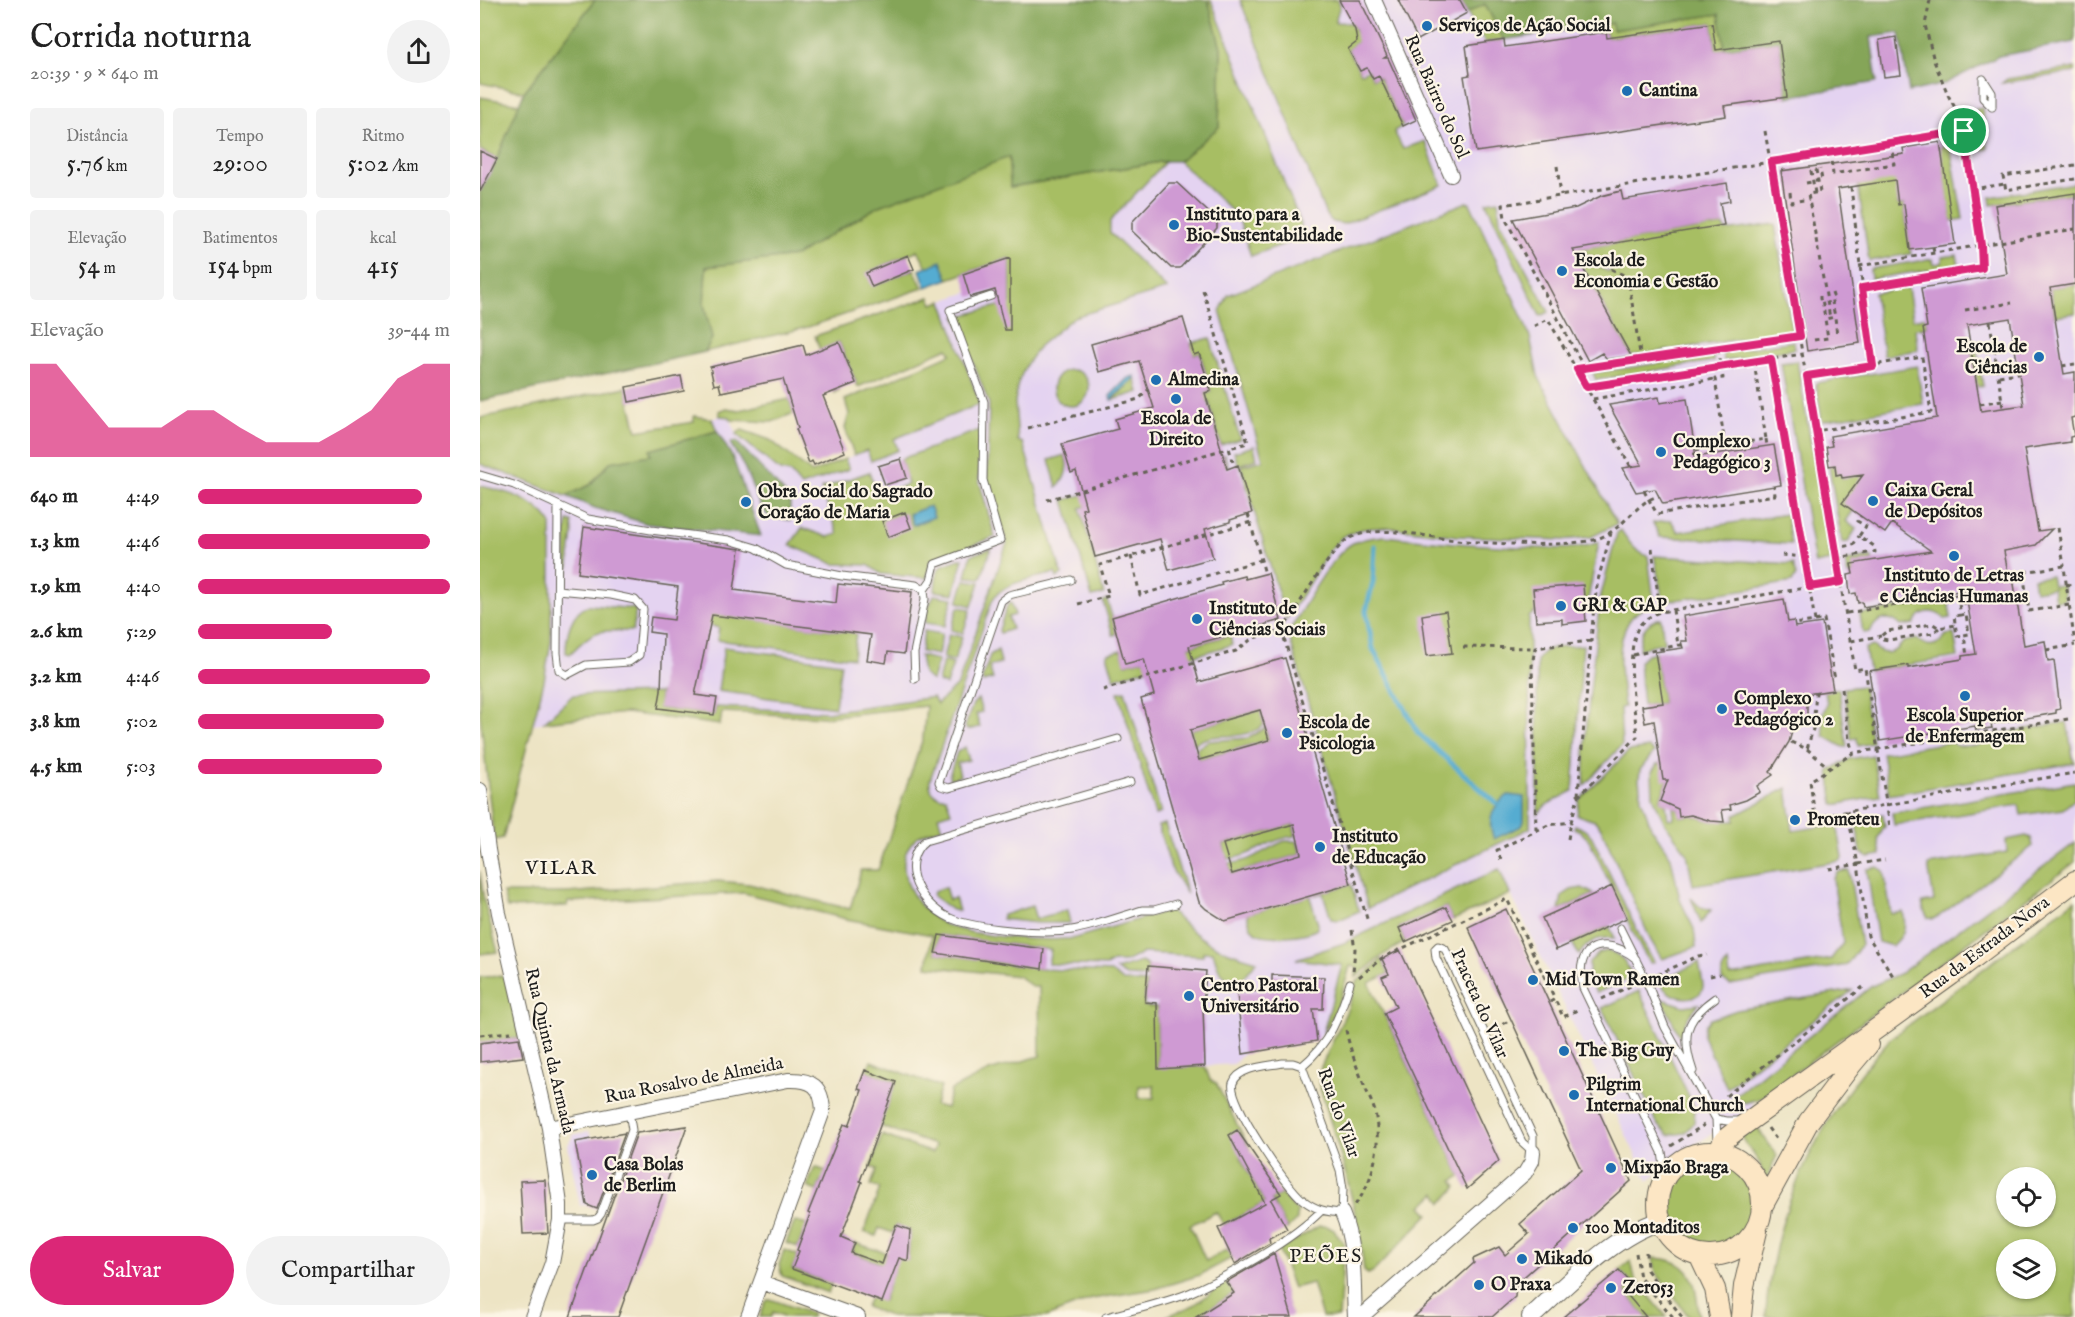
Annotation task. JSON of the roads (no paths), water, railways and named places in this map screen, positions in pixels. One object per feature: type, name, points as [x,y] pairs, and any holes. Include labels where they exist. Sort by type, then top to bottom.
[{"type":"main road","name":"Rua da Estrada Nova","points":[[1717,1153],[1724,1140],[1758,1120],[2075,881]]},
{"type":"main road","name":"Rua da Estrada Nova","points":[[1761,1215],[1809,1121],[1852,1064],[1896,1015]]},
{"type":"main road","points":[[1741,1317],[1744,1286],[1761,1215],[1760,1190],[1754,1176],[1737,1160],[1717,1153],[1693,1155],[1670,1171],[1662,1184],[1658,1197],[1660,1221],[1668,1236],[1683,1250],[1699,1256],[1717,1256],[1734,1251],[1748,1240],[1761,1215]]},
{"type":"main road","points":[[1699,1256],[1715,1289],[1720,1317]]},
{"type":"street","name":"Rua Bairro do Sol","points":[[1374,0],[1451,176]]},
{"type":"street","name":"Rua Quinta da Armada","points":[[480,790],[496,892],[525,1030],[549,1128],[559,1189],[560,1220],[552,1263],[532,1317]]},
{"type":"street","name":"Rua Rosalvo de Almeida","points":[[549,1128],[788,1080],[800,1079],[810,1082],[819,1090],[823,1100],[823,1111],[748,1317]]},
{"type":"street","points":[[1361,1317],[1525,1173],[1532,1161],[1533,1152]]},
{"type":"street","name":"Rua do Vilar","points":[[1342,1213],[1349,1228],[1352,1245],[1355,1317]]},
{"type":"street","points":[[1531,1317],[1617,1243],[1635,1231],[1660,1221]]},
{"type":"street","points":[[761,1282],[858,1317]]},
{"type":"lane","points":[[915,679],[914,653],[925,599],[924,590],[931,580],[935,564],[1000,540],[983,480],[984,402],[950,310],[991,296]]},
{"type":"lane","points":[[480,475],[514,485],[588,519],[729,540],[756,548],[786,565],[842,576],[916,585],[924,590]]},
{"type":"lane","points":[[558,506],[557,653],[559,670],[567,675],[586,666],[629,662],[639,655],[643,609],[635,600],[611,594],[558,590]]},
{"type":"lane","points":[[1071,580],[1009,595],[999,604],[939,782],[941,786],[949,788],[1118,739]]},
{"type":"lane","points":[[1130,782],[925,841],[914,857],[914,877],[926,900],[937,910],[956,920],[980,925],[1060,932],[1142,910],[1154,910],[1176,904]]},
{"type":"lane","points":[[1620,928],[1665,1027],[1716,1119],[1717,1153]]},
{"type":"lane","points":[[1636,959],[1619,948],[1609,945],[1596,947],[1587,954],[1581,964],[1583,988],[1662,1152],[1664,1166],[1662,1184]]},
{"type":"lane","name":"Praceta do Vilar","points":[[1438,946],[1447,953],[1533,1136],[1533,1152],[1522,1142],[1441,969],[1435,953],[1438,946]]},
{"type":"lane","points":[[1302,1066],[1316,1055],[1330,1035],[1350,983]]},
{"type":"lane","points":[[1696,1082],[1690,1062],[1688,1027],[1702,1007],[1715,998]]},
{"type":"lane","name":"Rua do Vilar","points":[[1320,1211],[1302,1199],[1280,1175],[1257,1139],[1233,1093],[1233,1083],[1240,1073],[1283,1063],[1302,1066],[1340,1170],[1342,1213]]},
{"type":"lane","points":[[560,1220],[593,1220],[601,1214],[632,1130],[629,1112]]},
{"type":"lane","points":[[1716,1119],[1758,1120]]},
{"type":"lane","points":[[1106,1317],[1186,1294],[1273,1248],[1310,1222],[1320,1211],[1342,1213]]},
{"type":"water","points":[[941,261],[948,279],[926,287],[920,270]]},
{"type":"water","points":[[1135,376],[1111,400],[1110,396],[1128,378]]},
{"type":"water","points":[[930,506],[934,517],[913,525],[909,514]]},
{"type":"water","points":[[1508,795],[1524,797],[1524,821],[1522,826],[1494,839],[1491,826],[1492,814],[1498,804]]},
{"type":"waterway","points":[[1375,546],[1373,582],[1366,611],[1373,649],[1418,733],[1496,803]]},
{"type":"place","name":"Serviços de Ação Social","points":[[1427,26]]},
{"type":"place","name":"Cantina","points":[[1627,91]]},
{"type":"place","name":"Instituto para a Bio-Sustentabilidade","points":[[1174,225]]},
{"type":"place","name":"Escola de Economia e Gestão","points":[[1562,271]]},
{"type":"place","name":"Escola de Ciências","points":[[2039,357]]},
{"type":"place","name":"Almedina","points":[[1156,380]]},
{"type":"place","name":"Escola de Direito","points":[[1176,399]]},
{"type":"place","name":"Complexo Pedagógico 3","points":[[1661,452]]},
{"type":"place","name":"Caixa Geral de Depósitos","points":[[1873,501]]},
{"type":"place","name":"Obra Social do Sagrado Coração de Maria","points":[[746,502]]},
{"type":"place","name":"Instituto de Letras e Ciências Humanas","points":[[1954,556]]},
{"type":"place","name":"GRI & GAP","points":[[1561,606]]},
{"type":"place","name":"Instituto de Ciências Sociais","points":[[1197,619]]},
{"type":"place","name":"Escola Superior de Enfermagem","points":[[1965,696]]},
{"type":"place","name":"Complexo Pedagógico 2","points":[[1722,709]]},
{"type":"place","name":"Escola de Psicologia","points":[[1287,733]]},
{"type":"place","name":"Prometeu","points":[[1795,820]]},
{"type":"place","name":"Instituto de Educação","points":[[1320,847]]},
{"type":"place","name":"Mid Town Ramen","points":[[1533,980]]},
{"type":"place","name":"Centro Pastoral Universitário","points":[[1189,996]]},
{"type":"place","name":"The Big Guy","points":[[1564,1051]]},
{"type":"place","name":"Pilgrim International Church","points":[[1574,1095]]},
{"type":"place","name":"Mixpão Braga","points":[[1611,1168]]},
{"type":"place","name":"Casa Bolas de Berlim","points":[[592,1175]]},
{"type":"place","name":"100 Montaditos","points":[[1573,1228]]},
{"type":"place","name":"Mikado","points":[[1522,1259]]},
{"type":"place","name":"O Praxa","points":[[1479,1285]]},
{"type":"place","name":"Zero53","points":[[1611,1288]]},
{"type":"district","name":"VILAR","points":[[561,868]]},
{"type":"district","name":"PEÕES","points":[[1326,1256]]}]
